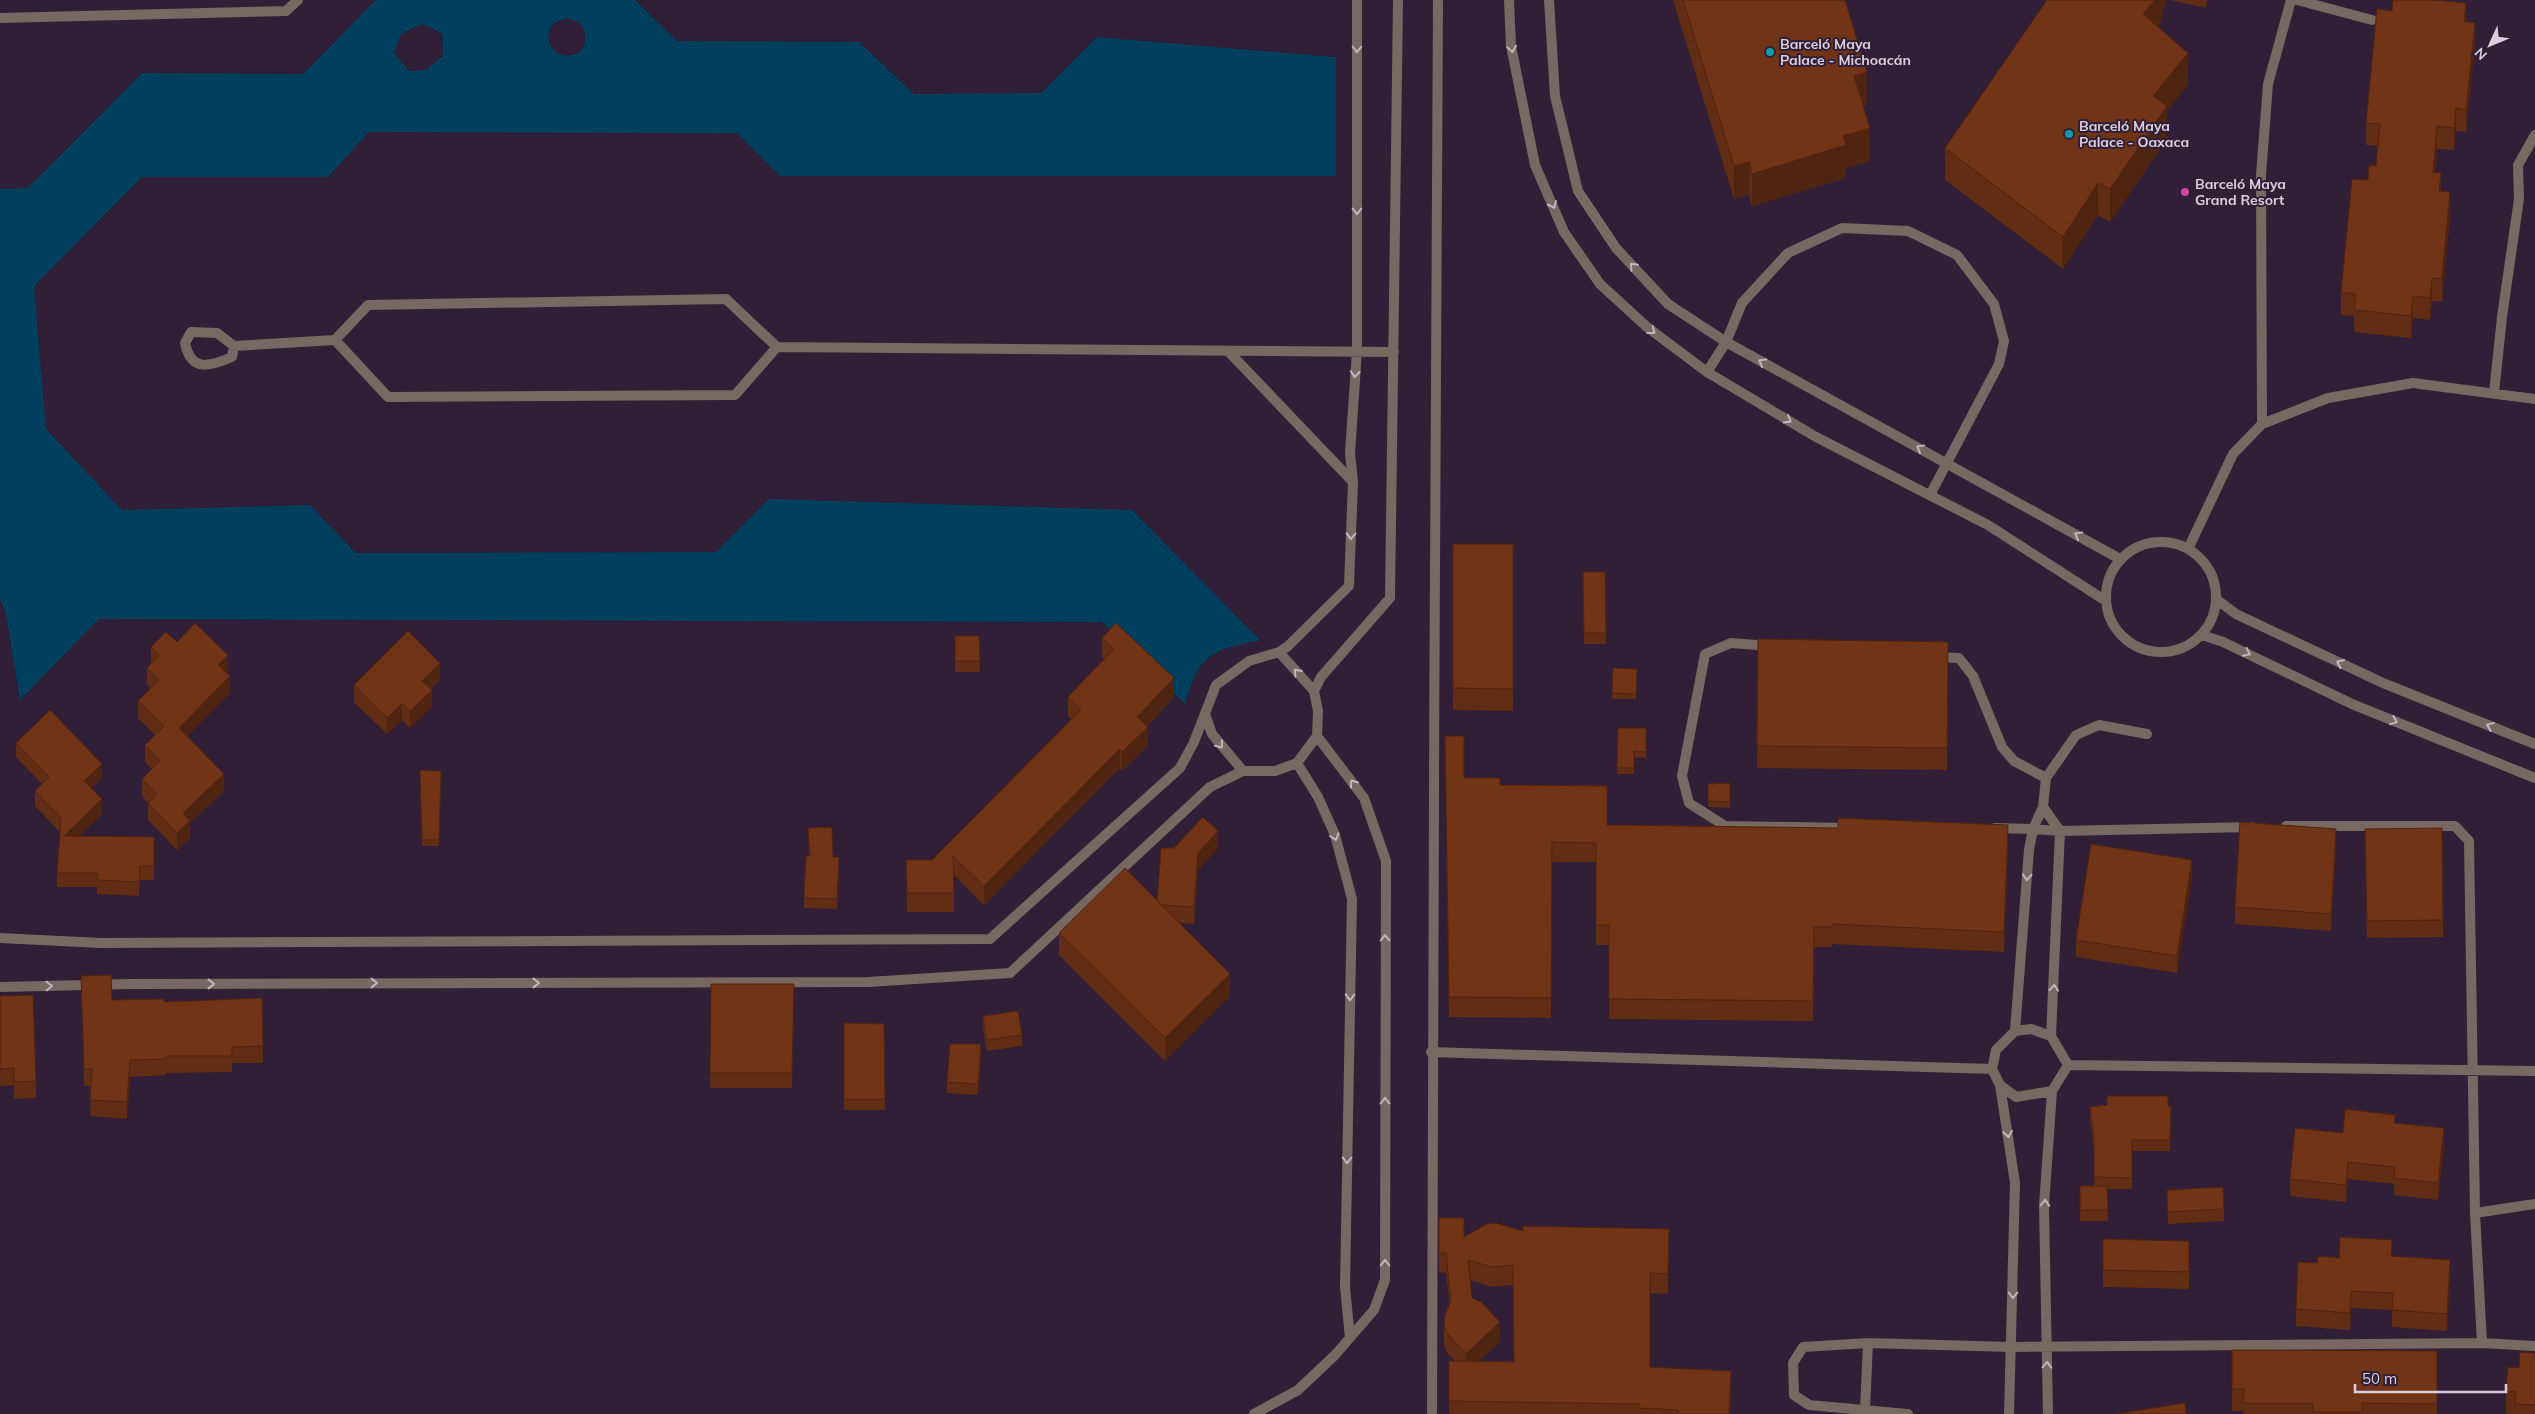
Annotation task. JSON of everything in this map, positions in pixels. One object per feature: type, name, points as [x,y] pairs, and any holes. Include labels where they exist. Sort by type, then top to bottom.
[{"type":"street","points":[[0,18],[286,11],[298,0]]},
{"type":"street","points":[[0,938],[100,942],[990,939],[1180,768],[1194,742],[1216,685],[1249,661],[1279,652],[1349,586],[1353,482],[1350,453],[1357,351],[1357,0]]},
{"type":"street","points":[[1314,691],[1321,677],[1390,598],[1398,0]]},
{"type":"street","points":[[1432,1414],[1431,1052],[1438,419],[1438,0]]},
{"type":"street","points":[[1509,0],[1511,46],[1535,165],[1564,232],[1600,284],[1647,327],[1707,372],[1816,438],[1988,525],[2106,601]]},
{"type":"street","points":[[1548,0],[1555,96],[1578,191],[1616,248],[1668,304],[1726,342],[2120,559]]},
{"type":"street","points":[[2262,424],[2261,175],[2268,84],[2291,0]]},
{"type":"street","points":[[2297,0],[2372,20]]},
{"type":"street","points":[[2494,393],[2502,317],[2519,198],[2518,165],[2535,135]]},
{"type":"street","points":[[1707,372],[1726,342],[1742,304],[1788,253],[1842,228],[1908,231],[1957,254],[1994,304],[2004,341],[1999,364],[1930,495]]},
{"type":"street","points":[[234,346],[232,357],[205,366],[193,361],[187,352],[185,343],[191,332],[218,333],[234,346],[335,340],[368,305],[726,299],[777,347],[1394,352]]},
{"type":"street","points":[[335,340],[388,397],[734,395],[777,347]]},
{"type":"street","points":[[1229,352],[1353,482]]},
{"type":"street","points":[[2188,549],[2233,454],[2262,424],[2328,398],[2413,383],[2535,398]]},
{"type":"street","points":[[2152,542],[2170,542],[2188,549],[2200,558],[2209,570],[2215,584],[2216,599],[2214,612],[2202,635],[2188,646],[2170,652],[2152,652],[2134,645],[2120,634],[2110,618],[2106,601],[2109,579],[2120,559],[2135,548],[2152,542]]},
{"type":"street","points":[[2216,599],[2236,614],[2383,683],[2535,744]]},
{"type":"street","points":[[2202,635],[2224,642],[2352,704],[2535,778]]},
{"type":"street","points":[[1780,647],[1731,644],[1705,654],[1682,776],[1689,803],[1725,826],[1861,828]]},
{"type":"street","points":[[0,987],[130,984],[868,982],[1010,973],[1210,787],[1243,771],[1275,771],[1297,763],[1317,736],[1318,711],[1314,691],[1279,652]]},
{"type":"street","points":[[1919,656],[1959,658],[1973,676],[2002,747],[2014,761],[2046,778]]},
{"type":"street","points":[[1205,714],[1212,734],[1243,771]]},
{"type":"street","points":[[2010,1414],[2015,1182],[2000,1085],[1992,1069],[1996,1050],[2015,1031],[2029,850],[2033,829],[2043,807],[2046,778],[2076,735],[2099,726],[2147,734]]},
{"type":"street","points":[[1254,1414],[1298,1390],[1350,1338],[1374,1310],[1385,1280],[1386,862],[1364,798],[1317,736]]},
{"type":"street","points":[[1297,763],[1318,797],[1335,835],[1352,899],[1345,1287],[1350,1338]]},
{"type":"street","points":[[2043,807],[2060,831],[2051,1036],[2068,1064]]},
{"type":"street","points":[[1985,828],[2060,831],[2454,826],[2469,841],[2471,1071],[2475,1213],[2482,1343]]},
{"type":"street","points":[[2015,1031],[2031,1030],[2051,1036]]},
{"type":"street","points":[[1431,1052],[1992,1069]]},
{"type":"street","points":[[2068,1064],[2471,1071],[2535,1070]]},
{"type":"street","points":[[2048,1414],[2044,1206],[2052,1091],[2068,1064]]},
{"type":"street","points":[[2000,1085],[2016,1097],[2052,1091]]},
{"type":"street","points":[[2475,1213],[2535,1204]]},
{"type":"street","points":[[1908,1414],[1809,1405],[1794,1395],[1793,1363],[1803,1346],[1868,1344],[2012,1347],[2482,1343],[2535,1346]]},
{"type":"street","points":[[1865,1410],[1868,1344]]},
{"type":"water","points":[[376,0],[635,0],[677,41],[859,42],[914,94],[1041,93],[1097,37],[1336,57],[1336,176],[780,176],[737,133],[369,132],[328,177],[142,177],[34,286],[46,429],[122,510],[310,505],[356,553],[716,552],[769,499],[1132,510],[1260,640],[1229,647],[1209,657],[1196,674],[1185,704],[1102,622],[99,619],[20,700],[6,614],[0,599],[0,189],[28,188],[142,73],[303,74]],"holes":[[[567,18],[579,22],[584,29],[586,37],[580,52],[572,55],[558,53],[553,49],[548,38],[554,23]],[[421,24],[442,33],[443,56],[426,70],[409,71],[394,53],[401,34]]]},
{"type":"building","name":"Barceló Maya Palace - Michoacán","points":[[1683,0],[1845,0],[1867,72],[1854,76],[1870,128],[1843,136],[1846,145],[1752,174],[1749,162],[1734,166]]},
{"type":"building","name":"Barceló Maya Palace - Oaxaca","points":[[2047,0],[2155,0],[2143,14],[2188,53],[2153,96],[2167,106],[2110,189],[2098,183],[2063,237],[1945,148]]},
{"type":"building","points":[[2393,0],[2435,0],[2466,3],[2464,21],[2475,23],[2466,110],[2456,108],[2454,128],[2437,126],[2433,172],[2441,173],[2439,191],[2450,192],[2442,279],[2432,278],[2430,298],[2413,296],[2411,316],[2354,310],[2356,294],[2341,292],[2352,179],[2368,180],[2369,165],[2376,166],[2380,124],[2366,123],[2377,9],[2392,11]]},
{"type":"building","points":[[1453,544],[1513,544],[1513,689],[1453,688]]},
{"type":"building","points":[[1583,572],[1605,572],[1606,633],[1584,633]]},
{"type":"building","points":[[195,623],[228,655],[218,665],[230,676],[179,728],[224,774],[183,813],[190,821],[177,833],[148,803],[157,794],[142,779],[160,761],[145,745],[164,726],[138,701],[159,680],[147,668],[159,655],[151,647],[166,632],[177,642]]},
{"type":"building","points":[[1116,623],[1174,678],[1137,717],[1148,727],[1122,752],[1120,749],[984,886],[953,856],[954,893],[907,893],[906,860],[932,860],[1081,710],[1068,697],[1114,649],[1102,638]]},
{"type":"building","points":[[408,631],[440,663],[422,681],[432,690],[410,711],[402,703],[387,718],[354,685]]},
{"type":"building","points":[[955,636],[979,636],[980,661],[955,661]]},
{"type":"building","points":[[1758,639],[1948,642],[1947,748],[1757,746]]},
{"type":"building","points":[[1613,668],[1637,669],[1636,694],[1612,693]]},
{"type":"building","points":[[50,710],[102,764],[84,781],[102,799],[64,836],[154,837],[154,866],[140,866],[139,882],[97,880],[98,873],[57,873],[61,818],[35,791],[49,777],[16,743]]},
{"type":"building","points":[[1618,728],[1646,728],[1646,752],[1634,751],[1634,768],[1617,768]]},
{"type":"building","points":[[1445,736],[1464,736],[1464,778],[1500,778],[1500,785],[1607,786],[1607,825],[1838,828],[1838,818],[2008,825],[2004,932],[1832,924],[1832,927],[1814,927],[1813,1001],[1609,999],[1609,925],[1596,925],[1596,843],[1552,842],[1551,998],[1449,997]]},
{"type":"building","points":[[420,770],[441,771],[439,840],[422,840]]},
{"type":"building","points":[[1730,783],[1730,802],[1708,801],[1708,784]]},
{"type":"building","points":[[1203,817],[1218,831],[1198,853],[1194,907],[1161,905],[1157,901],[1161,848],[1174,848]]},
{"type":"building","points":[[2240,822],[2336,829],[2331,914],[2235,907]]},
{"type":"building","points":[[832,827],[833,857],[839,857],[837,899],[804,898],[806,856],[810,856],[808,828]]},
{"type":"building","points":[[2442,828],[2443,920],[2367,921],[2365,829]]},
{"type":"building","points":[[2091,844],[2192,860],[2177,956],[2076,940]]},
{"type":"building","points":[[1125,868],[1230,974],[1165,1038],[1059,933]]},
{"type":"building","points":[[111,975],[112,1000],[164,999],[164,1002],[262,998],[263,1046],[232,1047],[232,1056],[166,1056],[166,1059],[130,1060],[127,1102],[90,1100],[92,1069],[84,1069],[81,976]]},
{"type":"building","points":[[711,984],[794,984],[792,1073],[710,1073]]},
{"type":"building","points":[[33,995],[36,1081],[14,1082],[14,1068],[0,1069],[0,996]]},
{"type":"building","points":[[1018,1011],[1022,1035],[987,1040],[983,1016]]},
{"type":"building","points":[[844,1023],[884,1024],[885,1099],[844,1099]]},
{"type":"building","points":[[950,1044],[981,1044],[978,1084],[947,1082]]},
{"type":"building","points":[[2107,1096],[2168,1096],[2168,1106],[2171,1106],[2170,1140],[2132,1140],[2132,1178],[2094,1177],[2094,1139],[2090,1107],[2107,1105]]},
{"type":"building","points":[[2345,1109],[2395,1115],[2394,1123],[2444,1128],[2438,1183],[2394,1178],[2395,1167],[2348,1162],[2346,1185],[2290,1179],[2295,1128],[2343,1133]]},
{"type":"building","points":[[2080,1186],[2107,1186],[2108,1210],[2080,1210]]},
{"type":"building","points":[[2223,1187],[2224,1209],[2168,1212],[2167,1190]]},
{"type":"building","points":[[1439,1218],[1464,1218],[1464,1237],[1487,1224],[1496,1223],[1523,1231],[1523,1226],[1669,1229],[1668,1274],[1650,1273],[1650,1367],[1731,1371],[1729,1414],[1678,1414],[1678,1410],[1639,1408],[1639,1404],[1449,1401],[1449,1361],[1514,1362],[1513,1265],[1492,1267],[1468,1260],[1472,1298],[1481,1302],[1500,1322],[1466,1354],[1447,1333],[1444,1325],[1445,1315],[1451,1300],[1446,1253],[1439,1253]]},
{"type":"building","points":[[2340,1237],[2392,1240],[2391,1256],[2450,1260],[2447,1314],[2392,1310],[2393,1293],[2351,1291],[2350,1313],[2296,1309],[2298,1262],[2317,1263],[2318,1256],[2339,1258]]},
{"type":"building","points":[[2103,1239],[2189,1241],[2189,1272],[2103,1270]]},
{"type":"building","points":[[2232,1350],[2437,1351],[2437,1404],[2362,1403],[2362,1412],[2313,1412],[2313,1403],[2243,1403],[2244,1389],[2232,1389]]},
{"type":"building","points":[[2520,1352],[2535,1353],[2535,1405],[2515,1404],[2516,1392],[2506,1391],[2508,1367],[2519,1368]]},
{"type":"building","points":[[2185,1403],[2186,1414],[2116,1414]]},
{"type":"place","name":"Barceló Maya Palace - Michoacán","points":[[1770,52]]},
{"type":"place","name":"Barceló Maya Palace - Oaxaca","points":[[2069,134]]},
{"type":"place","name":"Barceló Maya Grand Resort","points":[[2185,192]]}]
